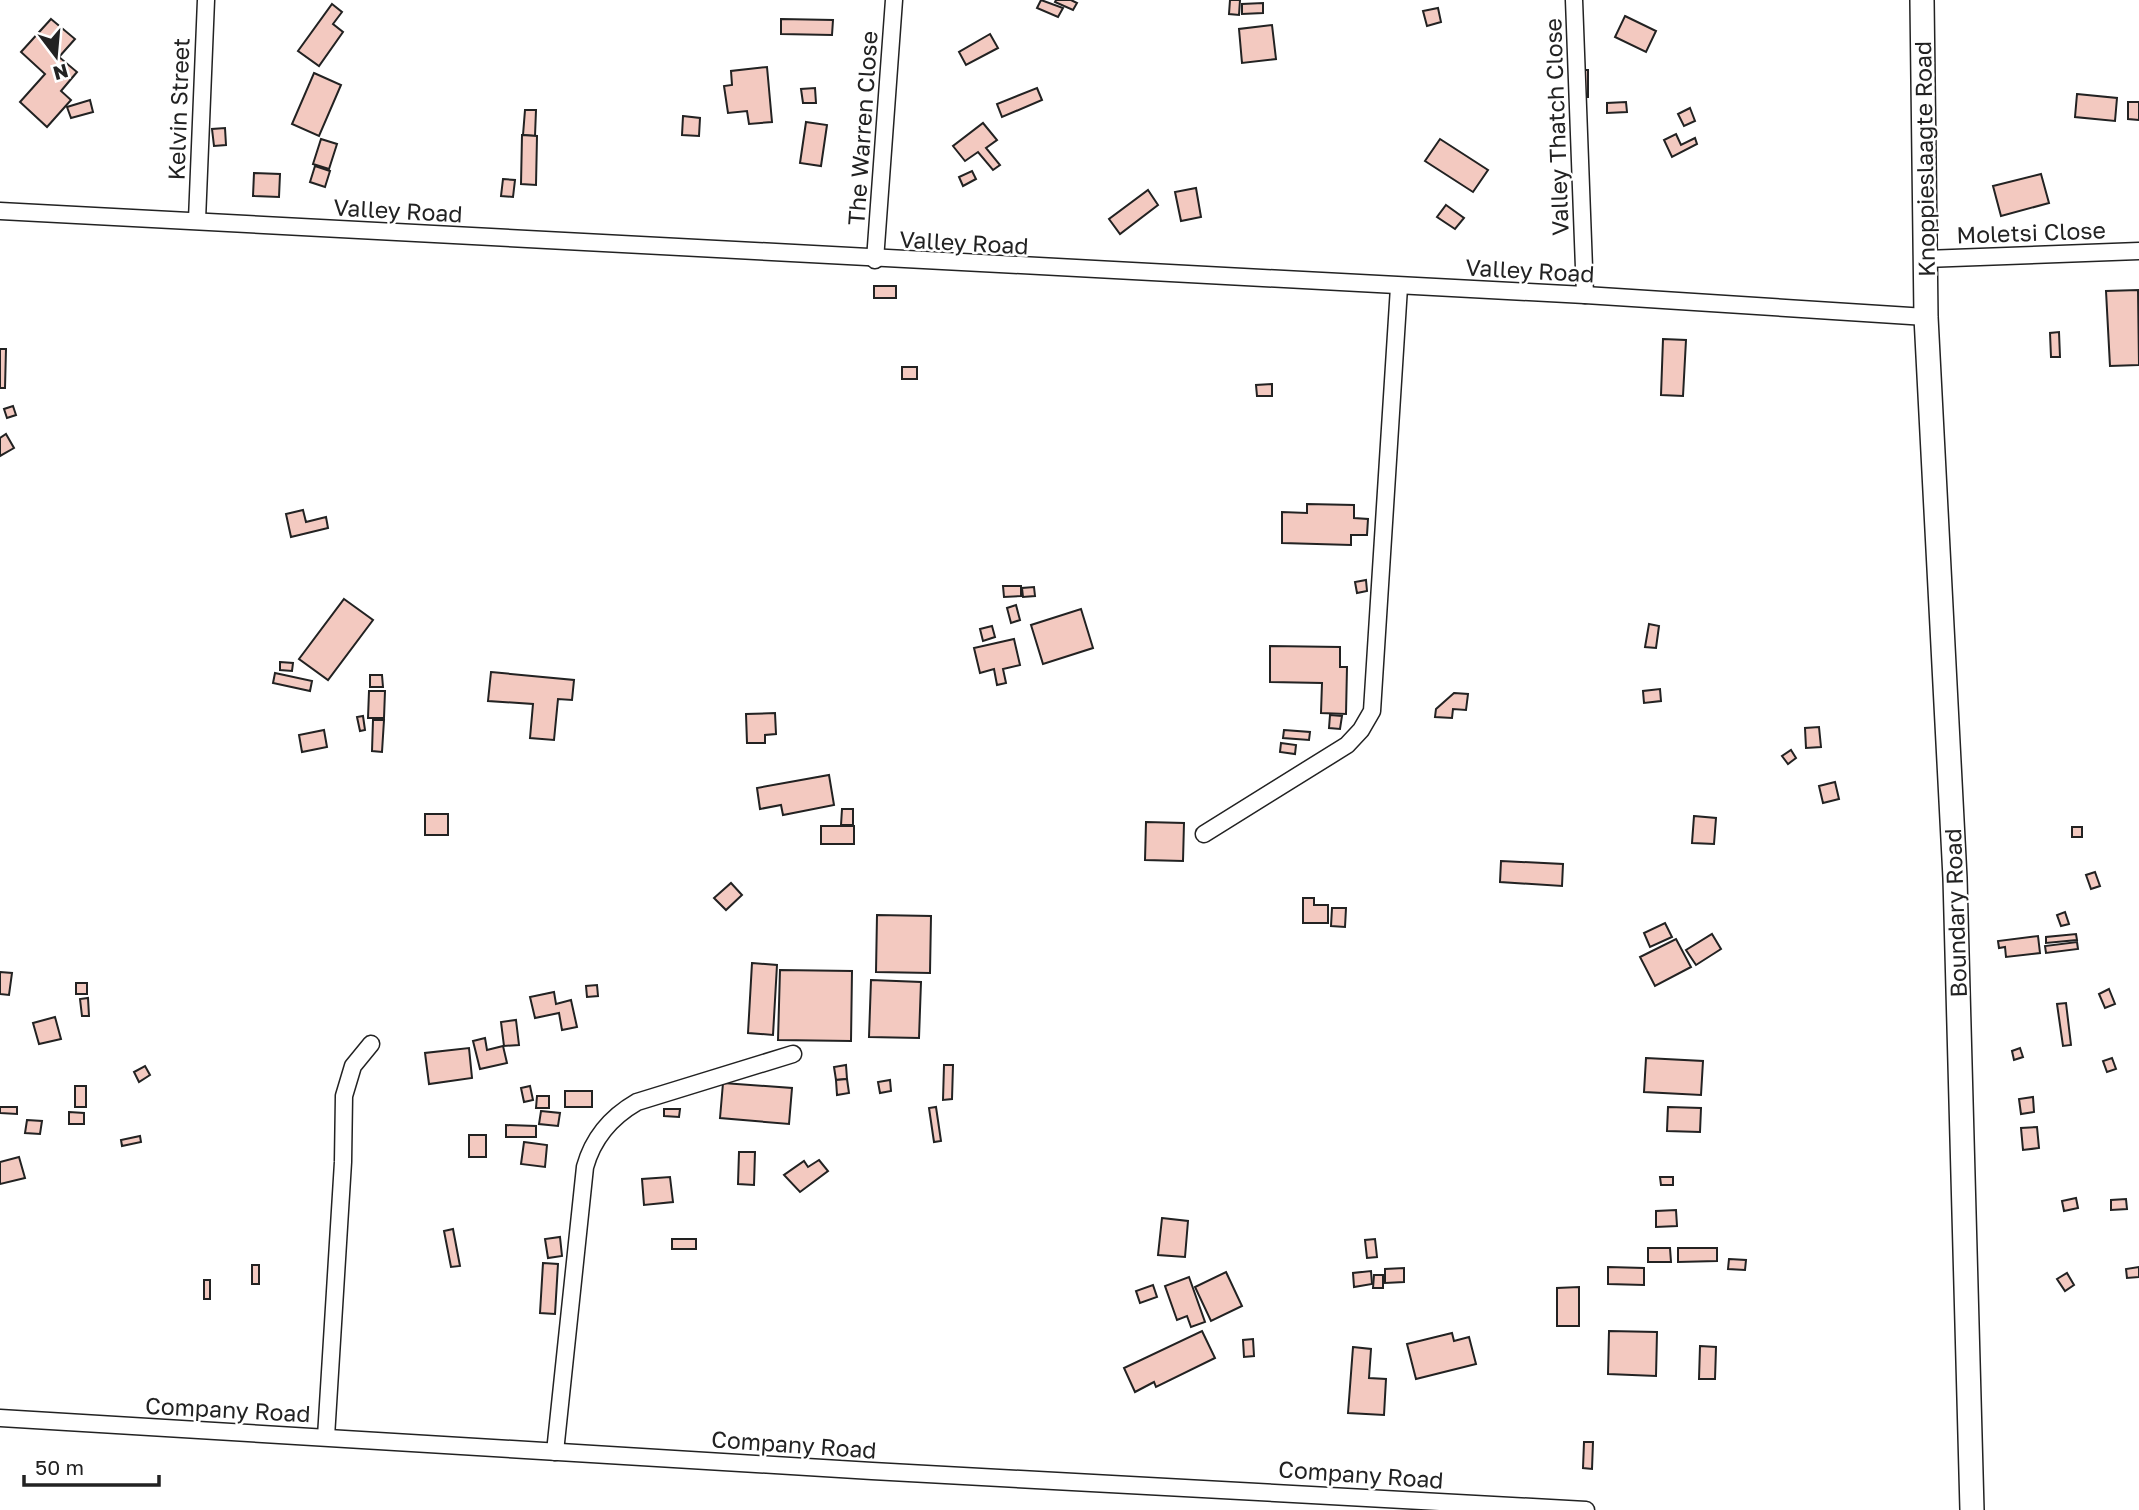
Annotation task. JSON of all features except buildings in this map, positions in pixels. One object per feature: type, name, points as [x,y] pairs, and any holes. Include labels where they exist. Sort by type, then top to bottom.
[{"type":"main road","name":"Knoppieslaagte Road","points":[[1922,0],[1926,317]]},
{"type":"main road","name":"Boundary Road","points":[[1926,317],[1955,878],[1972,1510]]},
{"type":"street","name":"Kelvin Street","points":[[197,220],[206,0]]},
{"type":"street","name":"The Warren Close","points":[[875,260],[894,0]]},
{"type":"street","name":"Valley Thatch Close","points":[[1574,0],[1585,295]]},
{"type":"street","name":"Valley Road","points":[[0,211],[875,260],[1585,295],[1926,317]]},
{"type":"street","name":"Moletsi Close","points":[[1925,258],[2139,251]]},
{"type":"street","points":[[1204,834],[1347,745],[1361,730],[1372,711],[1399,287]]},
{"type":"street","points":[[326,1437],[343,1162],[344,1096],[353,1066],[371,1044]]},
{"type":"street","points":[[555,1451],[585,1167],[593,1144],[622,1111],[637,1102],[793,1054]]},
{"type":"street","name":"Company Road","points":[[0,1418],[555,1451],[1358,1504],[1586,1510]]}]
